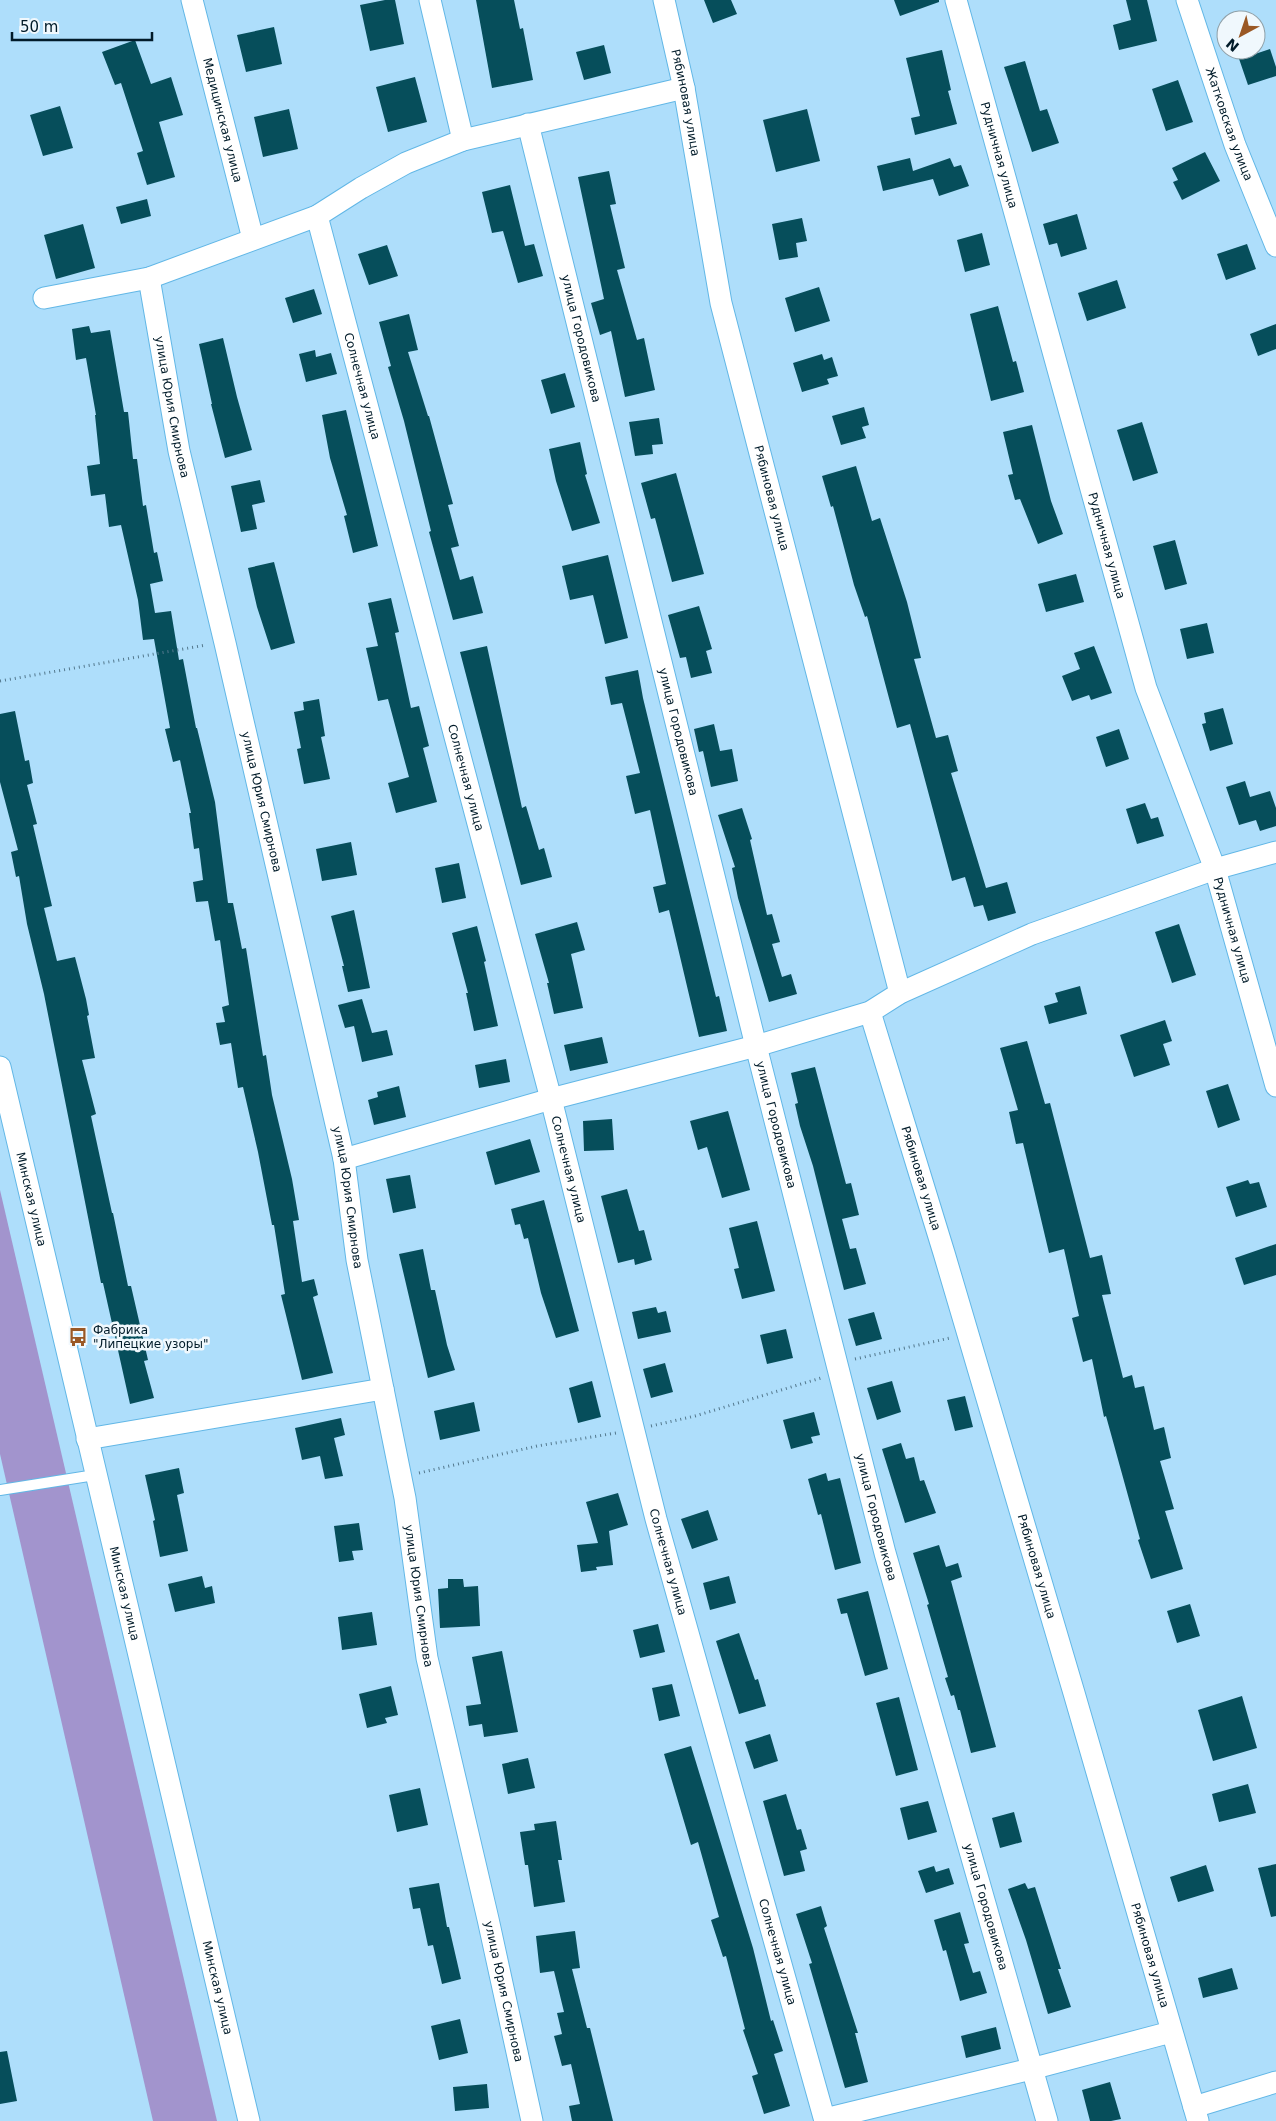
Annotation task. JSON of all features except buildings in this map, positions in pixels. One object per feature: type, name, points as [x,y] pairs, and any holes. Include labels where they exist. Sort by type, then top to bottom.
[{"type":"street","name":"Медицинская улица","points":[[192,0],[253,239]]},
{"type":"street","points":[[430,0],[464,140]]},
{"type":"street","name":"Рябиновая улица","points":[[664,0],[684,88],[720,303],[900,993]]},
{"type":"street","name":"Рудничная улица","points":[[956,0],[1146,688],[1214,869],[1276,1086]]},
{"type":"street","name":"Жатковская улица","points":[[1187,0],[1234,145],[1276,246]]},
{"type":"street","points":[[44,298],[148,278],[317,216],[361,188],[406,164],[464,140],[684,88]]},
{"type":"street","name":"улица Городовикова","points":[[528,124],[756,1046],[885,1553],[1047,2121]]},
{"type":"street","name":"Солнечная улица","points":[[317,216],[551,1099],[661,1538],[825,2120]]},
{"type":"street","name":"улица Юрия Смирнова","points":[[148,278],[178,451],[226,643],[344,1159],[357,1260],[405,1498],[427,1658],[486,1910],[532,2121]]},
{"type":"street","points":[[344,1159],[551,1099],[756,1046],[870,1012],[900,993],[1032,934],[1214,869],[1276,852]]},
{"type":"street","name":"Рябиновая улица","points":[[870,1012],[968,1334],[1196,2114]]},
{"type":"street","name":"Минская улица","points":[[0,1067],[249,2121]]},
{"type":"street","points":[[87,1439],[384,1389]]},
{"type":"street","points":[[825,2120],[1032,2069],[1171,2032]]},
{"type":"street","points":[[1196,2114],[1276,2082]]},
{"type":"lane","points":[[0,1490],[95,1475]]},
{"type":"path","points":[[0,681],[205,645],[226,643]]},
{"type":"path","points":[[414,1474],[537,1446],[633,1430],[695,1416],[839,1373],[849,1361],[968,1334]]},
{"type":"shaded area","points":[[0,1190],[217,2121],[153,2121],[0,1454]]},
{"type":"place","name":"Фабрика \"Липецкие узоры\"","points":[[78,1337]]}]
